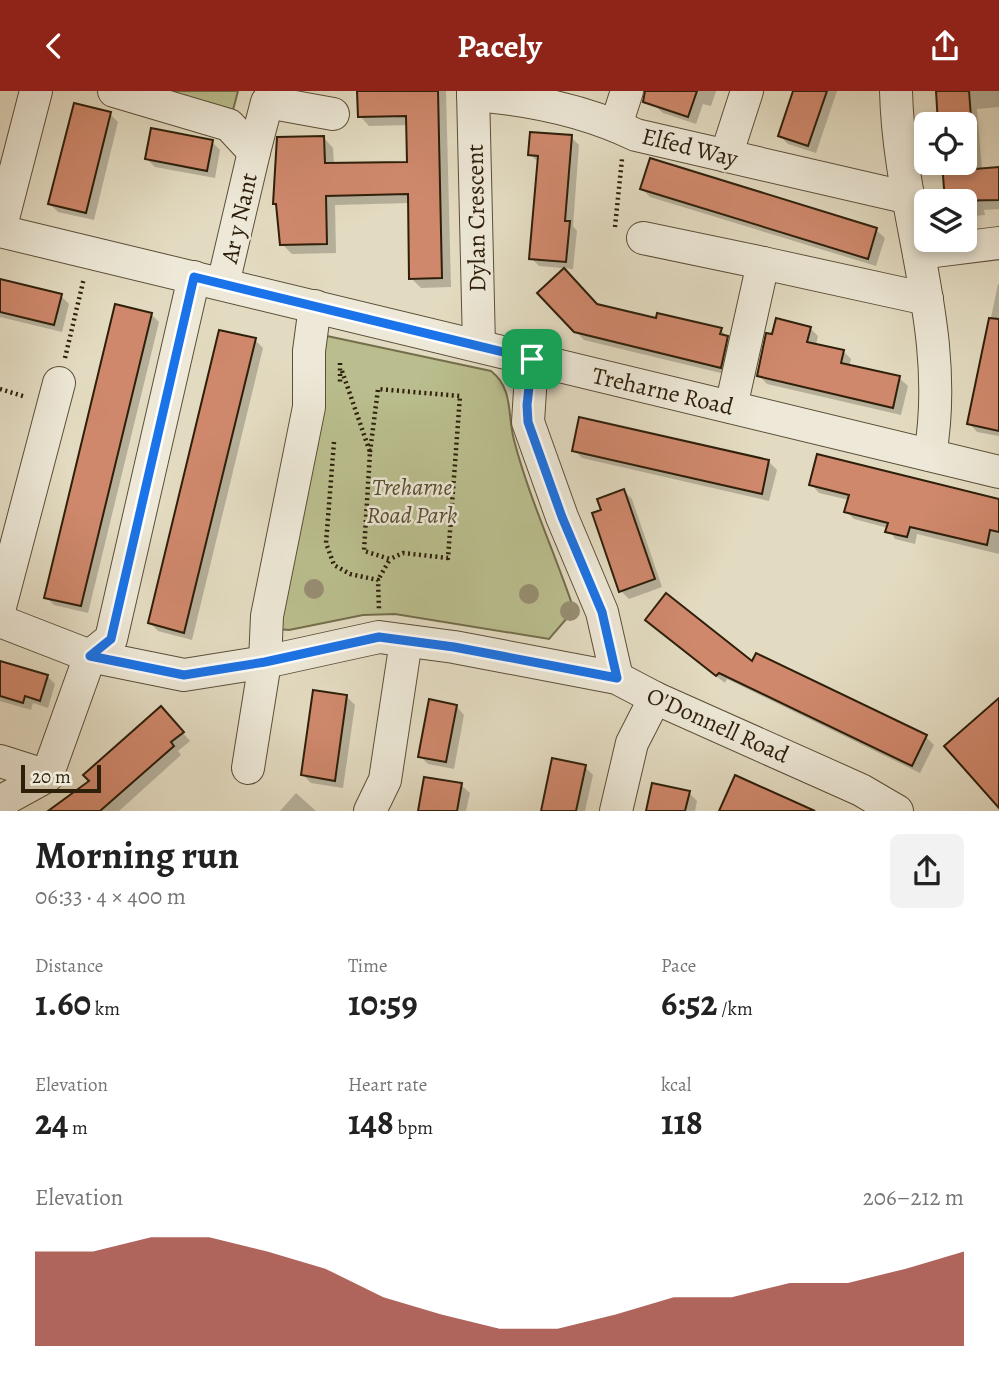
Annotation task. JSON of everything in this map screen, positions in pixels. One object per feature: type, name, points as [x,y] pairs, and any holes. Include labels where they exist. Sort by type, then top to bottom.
[{"type":"street","points":[[0,230],[35,91]]},
{"type":"street","name":"Ar y Nant","points":[[114,91],[229,125],[254,152]]},
{"type":"street","points":[[616,125],[627,91]]},
{"type":"street","points":[[726,156],[747,91]]},
{"type":"street","points":[[896,91],[936,375],[930,455]]},
{"type":"street","name":"Elfed Way","points":[[473,93],[525,100],[616,125],[636,135],[909,198]]},
{"type":"street","name":"Dylan Crescent","points":[[473,93],[479,346]]},
{"type":"street","name":"Ar y Nant","points":[[90,656],[111,639],[209,281],[254,152],[267,102],[333,114]]},
{"type":"street","name":"Treharne Road","points":[[0,230],[999,472]]},
{"type":"street","points":[[643,238],[927,299]]},
{"type":"street","points":[[919,253],[999,243]]},
{"type":"street","points":[[731,407],[764,263]]},
{"type":"street","points":[[248,768],[265,662],[267,616],[309,407],[309,351],[315,306]]},
{"type":"street","points":[[532,359],[527,397],[528,422],[562,517],[602,612],[617,678]]},
{"type":"street","points":[[0,607],[59,383]]},
{"type":"street","name":"O'Donnell Road","points":[[0,621],[90,656],[184,675],[392,639],[617,678],[655,698],[861,789],[897,811]]},
{"type":"street","points":[[370,811],[385,780],[392,639]]},
{"type":"street","points":[[0,802],[47,776],[90,656]]},
{"type":"street","points":[[617,811],[632,743],[655,698]]},
{"type":"street","points":[[0,761],[47,776]]},
{"type":"path","points":[[616,125],[624,142],[615,230],[643,238]]},
{"type":"path","points":[[0,389],[36,400],[59,383],[90,253]]},
{"type":"path","points":[[338,359],[370,451]]},
{"type":"path","points":[[338,398],[342,371]]},
{"type":"path","points":[[390,559],[364,551],[370,451],[378,389],[460,396],[448,558],[403,553],[390,559],[378,580],[392,639]]},
{"type":"path","points":[[334,439],[326,543],[334,565],[350,574],[378,580]]},
{"type":"green space","points":[[172,91],[238,91],[232,114],[171,94]]},
{"type":"green space","name":"Treharne Road Park","points":[[327,336],[491,371],[498,378],[507,394],[514,440],[527,483],[574,610],[549,639],[395,614],[363,615],[289,630],[278,629],[319,342]]},
{"type":"building","points":[[357,91],[438,91],[442,278],[409,279],[408,194],[326,196],[327,244],[280,245],[276,204],[273,204],[277,137],[324,136],[325,163],[407,162],[406,116],[358,117]]},
{"type":"building","points":[[645,91],[697,91],[688,117],[643,102]]},
{"type":"building","points":[[793,91],[827,91],[808,146],[778,136]]},
{"type":"building","points":[[936,91],[969,91],[971,112],[937,112]]},
{"type":"building","points":[[74,103],[111,112],[86,213],[48,204]]},
{"type":"building","points":[[151,128],[213,140],[207,171],[145,159]]},
{"type":"building","points":[[530,132],[572,135],[565,221],[570,221],[566,262],[529,259],[538,156],[528,155]]},
{"type":"building","points":[[650,158],[877,228],[868,259],[640,189]]},
{"type":"building","points":[[999,167],[999,200],[977,200],[977,189],[944,189],[943,175],[977,175],[977,169]]},
{"type":"building","points":[[564,268],[597,304],[656,318],[657,313],[722,328],[720,334],[728,336],[721,368],[574,332],[537,293]]},
{"type":"building","points":[[0,279],[62,294],[54,325],[0,312]]},
{"type":"building","points":[[115,304],[152,313],[81,606],[44,598]]},
{"type":"building","points":[[776,318],[811,327],[807,342],[844,350],[841,363],[900,376],[893,408],[757,376],[766,333],[772,334]]},
{"type":"building","points":[[989,318],[999,319],[999,431],[967,424]]},
{"type":"building","points":[[219,330],[256,338],[184,633],[148,623]]},
{"type":"building","points":[[579,417],[769,460],[762,494],[572,451]]},
{"type":"building","points":[[817,454],[999,499],[999,532],[990,530],[987,545],[910,527],[907,537],[885,532],[888,523],[844,512],[849,495],[809,485]]},
{"type":"building","points":[[624,489],[655,579],[619,592],[592,513],[601,510],[597,499]]},
{"type":"building","points":[[666,593],[752,661],[756,653],[927,735],[912,766],[719,673],[716,676],[645,620]]},
{"type":"building","points":[[0,661],[48,675],[40,701],[25,696],[23,703],[0,696]]},
{"type":"building","points":[[313,690],[347,695],[335,781],[301,775]]},
{"type":"building","points":[[999,698],[999,808],[944,746]]},
{"type":"building","points":[[429,699],[457,705],[446,762],[418,757]]},
{"type":"building","points":[[161,706],[184,732],[171,742],[174,746],[100,811],[48,811],[89,781],[83,775]]},
{"type":"building","points":[[552,758],[586,765],[576,811],[541,811]]},
{"type":"building","points":[[735,775],[815,811],[719,811]]},
{"type":"building","points":[[424,777],[462,783],[457,811],[418,811]]},
{"type":"building","points":[[652,783],[690,791],[685,811],[646,811]]},
{"type":"route","points":[[194,277],[532,359],[528,422],[562,517],[602,612],[617,678],[454,647],[379,637],[265,662],[184,675],[90,656],[111,639],[194,277]]}]
